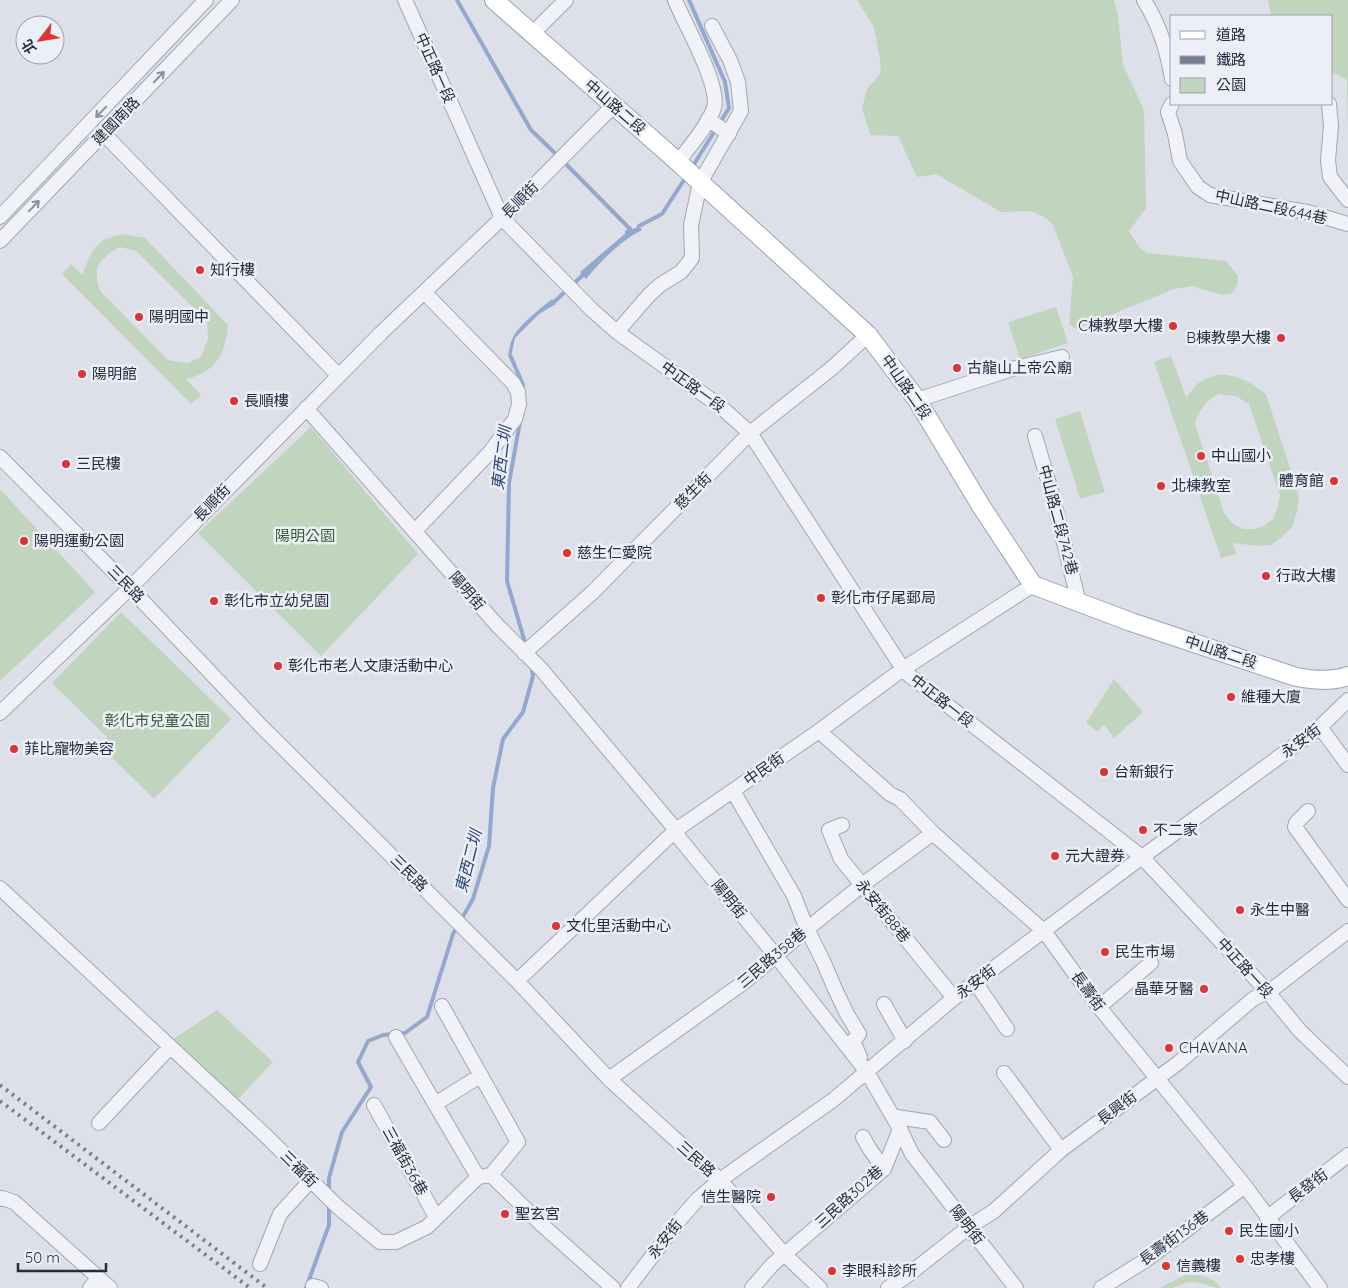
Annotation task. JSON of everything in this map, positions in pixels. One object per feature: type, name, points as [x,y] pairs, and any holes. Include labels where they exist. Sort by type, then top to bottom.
[{"type":"main road","name":"中山路二段","points":[[494,0],[868,335],[917,400],[981,506],[1033,585],[1079,603],[1296,677],[1318,680],[1348,676]]},
{"type":"street","name":"建國南路","points":[[0,217],[206,0]]},
{"type":"street","name":"建國南路","points":[[0,240],[232,0]]},
{"type":"street","name":"中正路一段","points":[[405,0],[502,218],[576,293],[618,332],[721,407],[750,433],[903,669],[1142,857],[1267,991],[1300,1031],[1348,1077]]},
{"type":"street","points":[[532,34],[566,0]]},
{"type":"street","points":[[618,332],[649,295],[660,285],[681,272],[692,258],[689,173],[708,119],[715,106],[714,90],[709,74],[675,0]]},
{"type":"street","points":[[1144,0],[1154,16],[1167,51],[1170,68]]},
{"type":"street","points":[[689,173],[729,134],[741,111],[738,82],[730,60],[712,26]]},
{"type":"street","name":"中山路二段644巷","points":[[1172,105],[1168,112],[1175,134],[1180,161],[1198,186],[1210,195],[1307,212],[1348,224]]},
{"type":"street","points":[[1329,105],[1331,126],[1328,160],[1330,177],[1348,200]]},
{"type":"street","name":"長順街","points":[[0,713],[130,588],[306,408],[502,218],[613,106]]},
{"type":"street","points":[[708,119],[729,134]]},
{"type":"street","points":[[104,134],[339,376]]},
{"type":"street","points":[[415,532],[490,452],[515,419],[519,404],[518,392],[513,383],[424,292]]},
{"type":"street","name":"慈生街","points":[[524,653],[594,592],[750,433],[832,368],[868,335]]},
{"type":"street","points":[[917,400],[1012,369],[1062,357]]},
{"type":"street","name":"陽明街","points":[[306,408],[497,625],[540,669],[676,830],[680,839],[776,956],[867,1072],[912,1154],[1016,1288]]},
{"type":"street","name":"中山路二段742巷","points":[[1035,436],[1052,494],[1079,603]]},
{"type":"street","name":"三民路","points":[[0,457],[130,588],[262,727],[517,981],[609,1079],[720,1180],[784,1254],[820,1288]]},
{"type":"street","name":"中民街","points":[[517,981],[676,830],[819,731],[903,669],[1033,585]]},
{"type":"street","name":"永安街","points":[[628,1288],[681,1218],[698,1199],[720,1180],[833,1100],[954,998],[1320,727],[1348,700]]},
{"type":"street","points":[[1320,727],[1348,765]]},
{"type":"street","name":"長壽街","points":[[819,731],[890,794],[900,799],[933,833],[990,886],[1044,931],[1099,1007],[1245,1186],[1320,1288]]},
{"type":"street","points":[[733,791],[794,896],[806,928],[824,961],[847,1014],[859,1034],[853,1041],[867,1072]]},
{"type":"street","points":[[1308,810],[1295,827],[1348,900]]},
{"type":"street","name":"永安街88巷","points":[[842,825],[829,830],[841,859],[954,998]]},
{"type":"street","name":"三民路358巷","points":[[609,1079],[689,1024],[776,956],[806,928],[933,833]]},
{"type":"street","name":"三福街","points":[[0,888],[263,1133],[338,1207],[380,1242],[396,1242],[427,1227],[484,1176]]},
{"type":"street","name":"長興街","points":[[888,1288],[904,1278],[969,1227],[994,1211],[1061,1150],[1157,1079],[1253,999],[1274,988],[1348,930]]},
{"type":"street","points":[[1099,1007],[1151,963]]},
{"type":"street","points":[[975,982],[1007,1029]]},
{"type":"street","points":[[884,1004],[905,1041]]},
{"type":"street","points":[[442,1006],[518,1142],[484,1176]]},
{"type":"street","points":[[396,1037],[435,1104],[484,1176],[612,1288]]},
{"type":"street","points":[[99,1123],[170,1048]]},
{"type":"street","points":[[1004,1073],[1061,1150]]},
{"type":"street","points":[[435,1104],[480,1076]]},
{"type":"street","name":"三福街36巷","points":[[374,1105],[436,1218]]},
{"type":"street","points":[[897,1124],[897,1117],[930,1122],[944,1140]]},
{"type":"street","name":"三民路302巷","points":[[752,1288],[784,1254],[884,1169],[897,1124]]},
{"type":"street","points":[[863,1137],[884,1169]]},
{"type":"street","name":"長發街","points":[[1268,1218],[1348,1155]]},
{"type":"street","points":[[260,1264],[280,1214],[311,1180]]},
{"type":"street","name":"長壽街136巷","points":[[1101,1288],[1146,1260],[1245,1186]]},
{"type":"street","points":[[0,1200],[2,1198],[14,1202],[94,1283],[110,1288]]},
{"type":"green space","points":[[857,0],[1114,0],[1118,15],[1123,65],[1144,110],[1146,208],[1129,231],[1139,247],[1147,253],[1226,261],[1238,276],[1237,286],[1231,294],[1221,295],[1193,286],[1174,289],[1076,329],[1069,324],[1073,277],[1053,225],[1046,218],[1030,211],[1001,212],[936,174],[917,177],[898,136],[870,135],[862,108],[867,89],[880,74],[881,65],[874,27]]},
{"type":"green space","points":[[1268,0],[1348,0],[1348,128],[1347,80],[1333,73],[1333,15],[1271,15]]},
{"type":"green space","points":[[123,234],[145,238],[228,325],[227,336],[217,361],[205,372],[186,379],[201,395],[191,404],[62,274],[71,264],[82,275],[96,247],[106,239]],"holes":[[[120,247],[136,251],[207,321],[208,339],[201,357],[188,363],[168,360],[100,291],[97,270],[102,260]]]},
{"type":"green space","points":[[1056,307],[1068,343],[1020,359],[1008,322]]},
{"type":"green space","points":[[1171,356],[1186,397],[1201,382],[1211,376],[1220,375],[1228,375],[1244,380],[1266,394],[1299,496],[1297,512],[1292,527],[1271,545],[1258,546],[1233,543],[1236,554],[1221,558],[1154,362]],"holes":[[[1219,394],[1236,396],[1249,404],[1280,496],[1273,519],[1256,529],[1243,529],[1233,524],[1224,513],[1195,423],[1199,413],[1214,396]]]},
{"type":"green space","points":[[1080,411],[1105,492],[1080,499],[1055,419]]},
{"type":"green space","name":"陽明公園","points":[[311,427],[418,554],[321,656],[198,533]]},
{"type":"green space","name":"陽明運動公園","points":[[0,489],[95,592],[0,681]]},
{"type":"green space","name":"彰化市兒童公園","points":[[121,612],[231,719],[154,799],[99,745],[107,737],[52,683]]},
{"type":"green space","points":[[1114,679],[1143,712],[1114,738],[1104,724],[1098,732],[1086,723]]},
{"type":"green space","points":[[217,1010],[273,1062],[235,1102],[169,1042]]},
{"type":"green space","points":[[1185,1275],[1209,1278],[1214,1280],[1221,1288],[1192,1282],[1172,1288],[1160,1288]]},
{"type":"water","points":[[639,226],[642,230],[612,252],[586,279],[580,272],[627,232]]},
{"type":"water","points":[[552,299],[556,304],[539,314],[515,338],[511,357],[508,357],[511,342],[516,332]]},
{"type":"waterway","name":"東西二圳","points":[[457,0],[531,130],[558,156]]},
{"type":"waterway","points":[[689,0],[725,82],[729,108],[691,169]]},
{"type":"waterway","name":"東西二圳","points":[[563,161],[631,230],[627,232]]},
{"type":"waterway","points":[[639,226],[662,214],[686,177]]},
{"type":"waterway","points":[[554,302],[583,275]]},
{"type":"waterway","name":"東西二圳","points":[[511,357],[523,385],[522,390]]},
{"type":"waterway","name":"東西二圳","points":[[520,422],[509,483],[507,581],[526,646]]},
{"type":"waterway","name":"東西二圳","points":[[461,920],[473,899],[489,846],[493,788],[503,739],[523,712],[533,676],[531,665]]},
{"type":"waterway","name":"東西二圳","points":[[329,1192],[329,1178],[342,1132],[371,1087],[358,1062],[368,1041],[383,1035],[405,1033],[427,1017],[453,934],[457,927]]},
{"type":"waterway","name":"東西二圳","points":[[306,1288],[329,1225],[329,1204]]},
{"type":"railway","points":[[0,1085],[267,1288]]},
{"type":"railway","points":[[0,1101],[250,1288]]},
{"type":"place","name":"知行樓","points":[[200,270]]},
{"type":"place","name":"陽明國中","points":[[139,317]]},
{"type":"place","name":"C棟教學大樓","points":[[1173,326]]},
{"type":"place","name":"B棟教學大樓","points":[[1281,338]]},
{"type":"place","name":"古龍山上帝公廟","points":[[957,368]]},
{"type":"place","name":"陽明館","points":[[82,374]]},
{"type":"place","name":"長順樓","points":[[234,401]]},
{"type":"place","name":"中山國小","points":[[1201,456]]},
{"type":"place","name":"三民樓","points":[[66,464]]},
{"type":"place","name":"體育館","points":[[1334,481]]},
{"type":"place","name":"北棟教室","points":[[1161,486]]},
{"type":"place","name":"陽明運動公園","points":[[24,541]]},
{"type":"place","name":"慈生仁愛院","points":[[567,553]]},
{"type":"place","name":"行政大樓","points":[[1266,576]]},
{"type":"place","name":"彰化市仔尾郵局","points":[[821,598]]},
{"type":"place","name":"彰化市立幼兒園","points":[[214,601]]},
{"type":"place","name":"彰化市老人文康活動中心","points":[[278,666]]},
{"type":"place","name":"維種大廈","points":[[1231,697]]},
{"type":"place","name":"菲比寵物美容","points":[[14,749]]},
{"type":"place","name":"台新銀行","points":[[1104,772]]},
{"type":"place","name":"不二家","points":[[1143,830]]},
{"type":"place","name":"元大證券","points":[[1055,856]]},
{"type":"place","name":"永生中醫","points":[[1240,910]]},
{"type":"place","name":"文化里活動中心","points":[[556,926]]},
{"type":"place","name":"民生市場","points":[[1105,952]]},
{"type":"place","name":"晶華牙醫","points":[[1204,989]]},
{"type":"place","name":"CHAVANA","points":[[1169,1048]]},
{"type":"place","name":"信生醫院","points":[[771,1197]]},
{"type":"place","name":"聖玄宮","points":[[505,1214]]},
{"type":"place","name":"民生國小","points":[[1229,1231]]},
{"type":"place","name":"忠孝樓","points":[[1240,1259]]},
{"type":"place","name":"信義樓","points":[[1166,1266]]},
{"type":"place","name":"李眼科診所","points":[[832,1271]]}]
